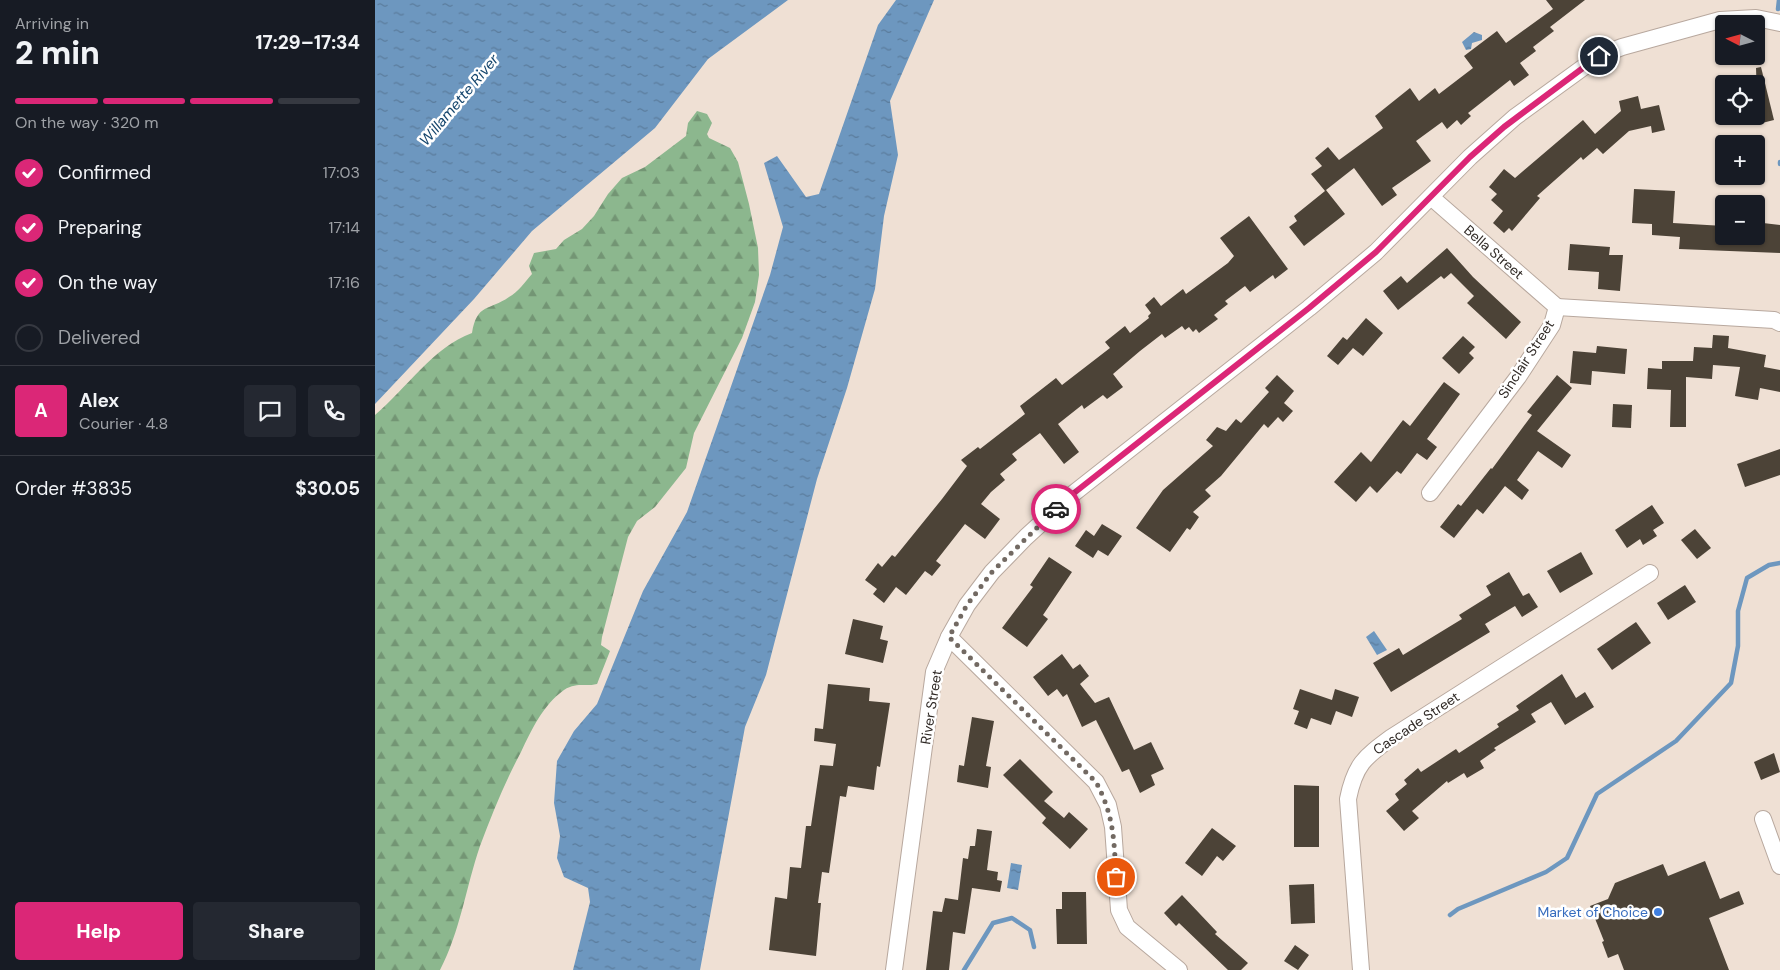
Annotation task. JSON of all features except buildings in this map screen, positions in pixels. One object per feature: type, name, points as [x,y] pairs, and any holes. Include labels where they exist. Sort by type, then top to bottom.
[{"type":"street","name":"River Street","points":[[894,970],[935,672],[949,637],[967,605],[992,572],[1074,493],[1309,308],[1376,252],[1470,157],[1515,117],[1599,56],[1622,47],[1720,20],[1756,18],[1780,23]]},
{"type":"street","name":"Bella Street","points":[[1431,197],[1557,307]]},
{"type":"street","name":"Sinclair Street","points":[[1430,493],[1518,377],[1552,325],[1557,307],[1774,320],[1780,322]]},
{"type":"street","name":"Cascade Street","points":[[1361,970],[1348,799],[1353,776],[1369,754],[1392,736],[1650,573]]},
{"type":"street","points":[[949,637],[1096,782],[1108,805],[1113,827],[1119,910],[1127,927],[1179,970]]},
{"type":"street","points":[[1763,819],[1780,866]]},
{"type":"green space","points":[[697,111],[707,114],[712,123],[707,134],[709,138],[730,148],[738,162],[758,248],[759,275],[755,302],[742,338],[694,433],[686,468],[655,507],[637,521],[628,537],[602,637],[601,645],[610,651],[597,684],[577,685],[564,690],[550,703],[534,726],[510,775],[480,846],[458,925],[440,970],[375,970],[375,415],[433,358],[458,339],[472,333],[474,323],[481,312],[518,290],[532,274],[529,266],[534,253],[556,249],[564,240],[582,229],[622,178],[645,167],[686,136],[688,123]]},
{"type":"water","name":"Willamette River","points":[[375,0],[788,0],[708,59],[655,128],[532,231],[474,299],[375,404]]},
{"type":"water","points":[[896,0],[934,0],[890,101],[898,155],[884,216],[875,289],[847,388],[817,479],[766,675],[745,727],[700,970],[573,970],[590,902],[588,888],[564,877],[557,858],[560,836],[554,803],[557,761],[574,731],[597,704],[643,591],[687,512],[770,275],[783,227],[764,163],[777,156],[806,197],[819,194],[878,25]]},
{"type":"water","points":[[1474,32],[1482,35],[1482,40],[1472,43],[1471,49],[1466,50],[1462,42]]},
{"type":"water","points":[[1374,631],[1387,650],[1377,655],[1366,637]]},
{"type":"water","points":[[1011,863],[1022,865],[1018,890],[1007,888]]},
{"type":"waterway","points":[[1778,9],[1779,0]]},
{"type":"waterway","points":[[1450,915],[1458,909],[1546,872],[1567,858],[1597,794],[1676,741],[1731,683],[1738,646],[1738,611],[1747,578],[1769,565],[1780,563]]},
{"type":"waterway","points":[[964,970],[993,923],[1012,918],[1030,930],[1034,947]]},
{"type":"way so far","points":[[1056,509],[992,572],[967,605],[949,637],[1096,782],[1108,805],[1113,827],[1116,877]]},
{"type":"place","name":"Market of Choice","points":[[1658,912]]},
{"type":"route","points":[[1056,509],[1309,308],[1376,252],[1470,157],[1515,117],[1599,56]]}]
